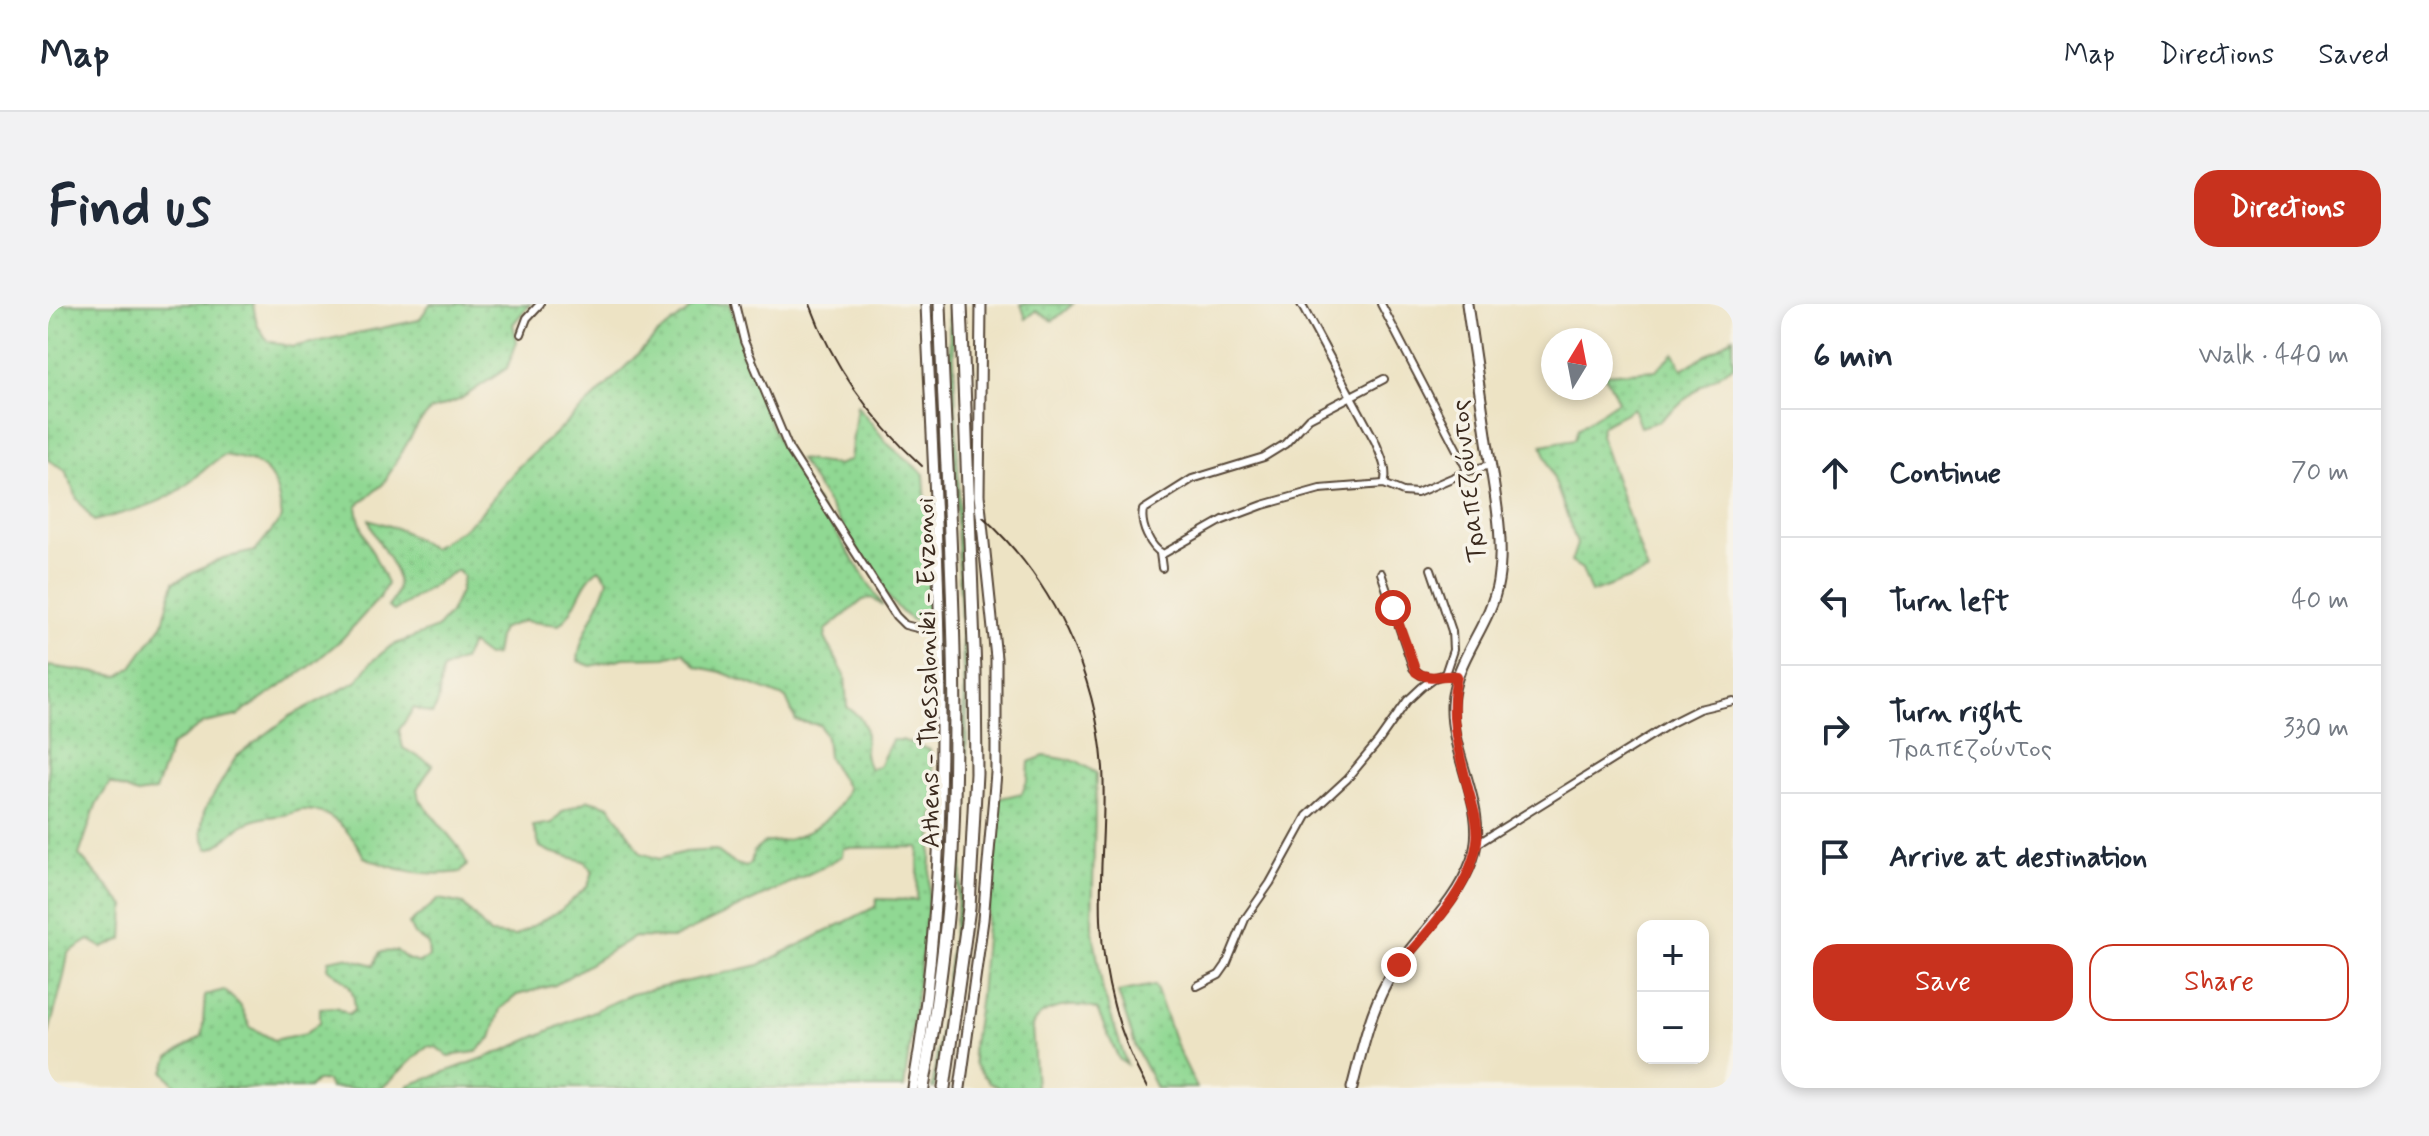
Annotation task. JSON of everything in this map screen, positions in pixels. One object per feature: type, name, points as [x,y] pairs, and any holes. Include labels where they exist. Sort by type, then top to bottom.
[{"type":"highway","name":"Athens - Thessaloniki - Evzonoi","points":[[923,1088],[948,907],[955,773],[940,304]]},
{"type":"highway","name":"Athens - Thessaloniki - Evzonoi","points":[[944,1088],[969,908],[976,773],[961,304]]},
{"type":"main road","points":[[913,1088],[925,1010],[937,869],[941,634],[926,304]]},
{"type":"main road","points":[[960,1088],[983,920],[996,773],[996,658],[979,495],[981,304]]},
{"type":"main road","name":"Τραπεζούντος","points":[[1352,1088],[1386,985],[1447,907],[1465,875],[1477,844],[1474,811],[1452,716],[1457,676],[1490,611],[1498,581],[1498,530],[1467,304]]},
{"type":"street","points":[[521,334],[527,318],[540,304]]},
{"type":"street","points":[[735,304],[744,341],[777,426],[803,475],[896,616],[905,625],[941,634]]},
{"type":"street","points":[[1301,304],[1380,452],[1386,479],[1384,484]]},
{"type":"street","points":[[1381,304],[1468,471]]},
{"type":"street","points":[[1162,568],[1160,553],[1142,523],[1143,510],[1192,479],[1272,453],[1309,418],[1384,379]]},
{"type":"street","points":[[1160,553],[1223,520],[1320,489],[1384,484],[1403,492],[1417,493],[1490,465]]},
{"type":"street","points":[[1431,569],[1452,631],[1453,650],[1445,674]]},
{"type":"street","points":[[1381,573],[1413,668],[1421,675],[1434,678]]},
{"type":"street","points":[[1197,986],[1214,979],[1226,965],[1245,919],[1278,870],[1307,816],[1347,779],[1407,701],[1434,678],[1445,674],[1457,676]]},
{"type":"street","points":[[1477,844],[1673,722],[1699,709],[1733,701]]},
{"type":"green space","points":[[48,304],[253,304],[257,325],[268,341],[292,347],[419,320],[430,304],[530,304],[513,324],[517,342],[507,368],[459,400],[431,410],[419,423],[383,484],[357,506],[365,534],[387,584],[380,597],[342,639],[308,668],[237,716],[204,723],[171,746],[155,791],[137,794],[110,783],[96,805],[79,855],[125,906],[123,939],[103,948],[89,940],[68,953],[48,1036],[48,666],[119,676],[132,667],[163,623],[174,582],[223,558],[255,551],[282,518],[277,491],[268,473],[261,466],[224,455],[169,497],[94,521],[77,499],[65,470],[48,460]]},
{"type":"green space","points":[[697,304],[729,304],[771,425],[783,450],[883,606],[872,598],[863,600],[826,630],[825,638],[845,676],[847,707],[857,715],[866,730],[865,752],[870,769],[879,766],[892,740],[902,740],[930,750],[935,791],[928,908],[904,1088],[407,1088],[503,1051],[632,994],[759,965],[875,907],[877,899],[917,900],[919,847],[843,848],[842,856],[821,868],[674,938],[634,937],[555,985],[517,995],[500,1009],[491,1038],[476,1052],[448,1056],[436,1047],[427,1046],[382,1088],[330,1088],[327,1081],[316,1081],[309,1088],[178,1088],[164,1072],[169,1058],[202,1036],[205,995],[224,990],[240,1005],[250,1027],[274,1040],[306,1033],[320,1022],[320,1008],[336,1007],[349,1014],[355,1009],[351,989],[345,980],[328,968],[329,960],[345,957],[374,965],[380,952],[397,951],[419,963],[429,957],[428,944],[414,934],[409,924],[439,899],[463,904],[490,934],[515,936],[561,910],[588,886],[593,871],[584,861],[540,847],[533,826],[552,823],[563,811],[589,800],[610,806],[641,853],[659,859],[685,852],[716,850],[733,863],[746,867],[751,863],[754,851],[765,842],[790,839],[815,828],[842,800],[847,788],[828,757],[826,737],[820,725],[796,721],[786,698],[721,672],[697,667],[683,652],[665,657],[624,658],[591,666],[578,661],[583,640],[608,579],[599,569],[587,581],[571,611],[559,625],[523,621],[503,628],[495,655],[487,656],[471,644],[463,660],[443,669],[438,703],[432,714],[414,708],[399,730],[403,748],[433,765],[417,789],[419,799],[461,850],[467,865],[461,872],[412,872],[364,857],[340,824],[323,813],[313,811],[301,810],[254,820],[208,849],[201,832],[204,811],[236,757],[290,716],[356,682],[371,662],[391,646],[437,628],[450,613],[460,592],[463,576],[457,570],[394,611],[388,607],[398,584],[396,573],[369,519],[401,530],[432,548],[464,528],[478,516],[519,466],[658,334]]},
{"type":"green space","points":[[948,304],[952,304],[967,772],[960,907],[935,1088],[932,1088],[957,907],[964,773],[963,673]]},
{"type":"green space","points":[[1021,304],[1073,304],[1053,321],[1036,311],[1026,319]]},
{"type":"green space","points":[[1733,336],[1733,366],[1700,387],[1659,421],[1640,427],[1633,408],[1602,426],[1600,435],[1648,572],[1591,593],[1582,569],[1571,562],[1577,544],[1542,445],[1575,439],[1578,428],[1618,401],[1613,391],[1613,373],[1656,370],[1674,353],[1682,369]]},
{"type":"green space","points":[[857,405],[889,445],[924,474],[933,618],[926,621],[919,622],[906,616],[886,594],[799,459],[837,465],[850,460]]},
{"type":"green space","points":[[1044,756],[1077,761],[1096,773],[1092,925],[1103,991],[1127,1065],[1119,1059],[1097,1010],[1081,1006],[1061,1007],[1043,1014],[1032,1026],[1036,1088],[1000,1088],[990,1083],[975,1065],[972,1052],[997,799],[1022,793],[1028,779],[1029,762]]},
{"type":"green space","points":[[1155,985],[1176,1045],[1197,1088],[1156,1088],[1136,1048],[1118,992]]},
{"type":"railway","points":[[810,304],[830,350],[856,392],[887,431],[922,466]]},
{"type":"railway","points":[[983,517],[1008,542],[1050,599],[1067,631],[1091,698],[1103,768],[1101,901],[1105,964],[1121,1028],[1147,1088]]},
{"type":"route","points":[[1393,608],[1416,672],[1434,678],[1445,674],[1457,676],[1452,716],[1477,829],[1477,844],[1457,890],[1435,923],[1399,965]]}]
